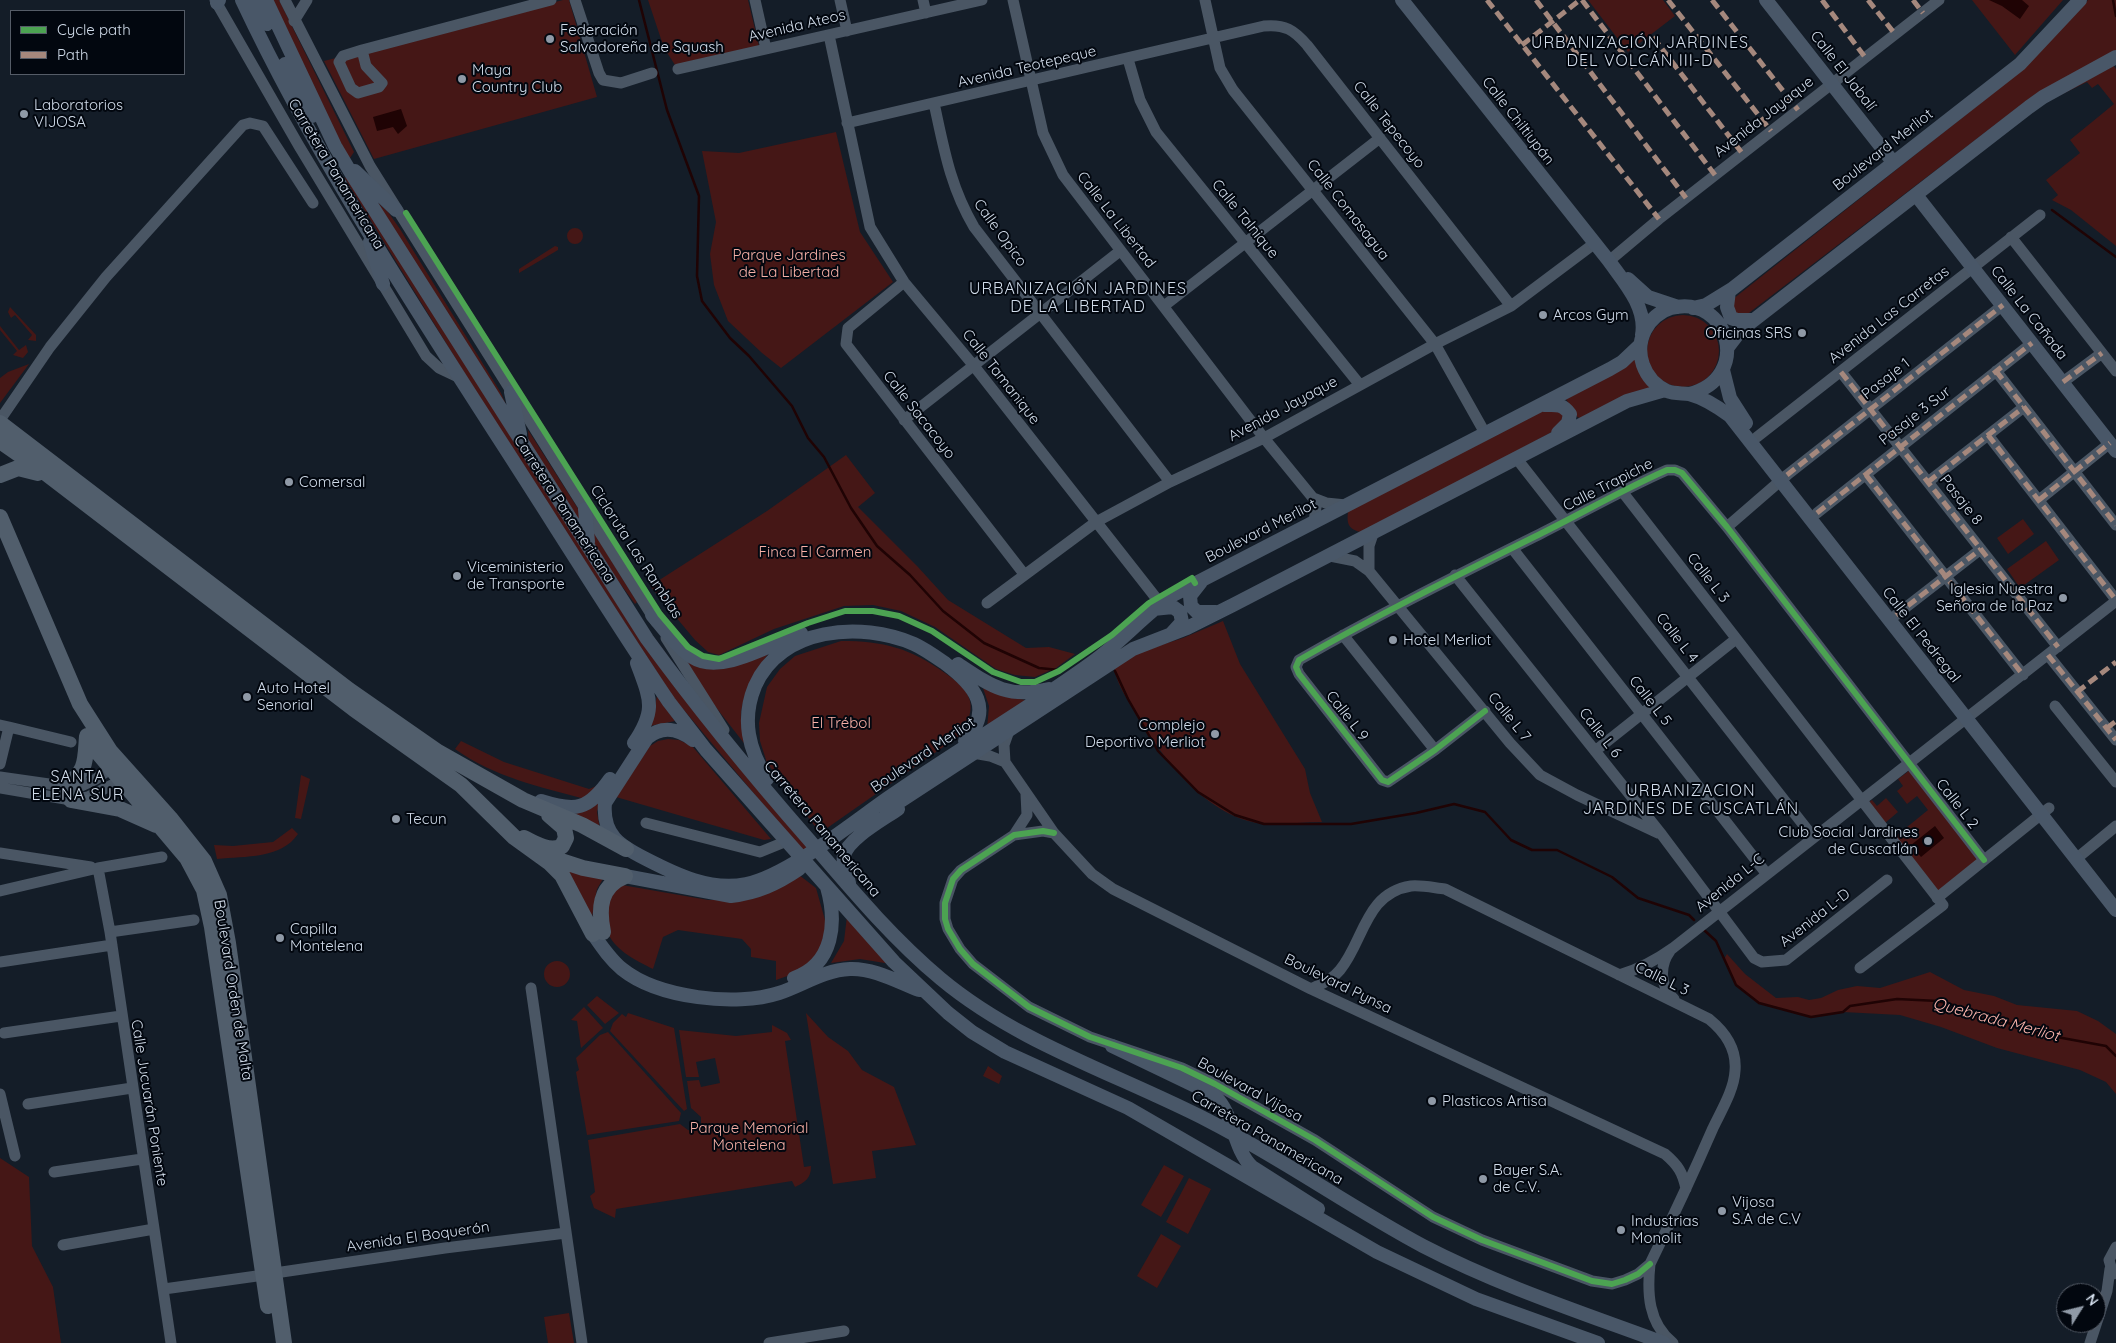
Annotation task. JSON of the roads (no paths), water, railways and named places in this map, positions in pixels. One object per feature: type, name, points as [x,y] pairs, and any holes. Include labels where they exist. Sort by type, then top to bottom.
[{"type":"highway","points":[[0,422],[356,695],[438,752],[560,823],[566,833],[566,838],[562,846],[554,849],[540,846],[492,816]]},
{"type":"highway","points":[[0,441],[354,709],[450,776],[514,837],[550,864],[562,876],[602,940]]},
{"type":"highway","points":[[0,475],[15,468],[26,468],[64,488]]},
{"type":"highway","name":"Boulevard Orden de Malta","points":[[0,516],[70,683],[86,716],[110,751],[204,860],[222,906],[269,1274],[273,1343]]},
{"type":"highway","name":"Boulevard Orden de Malta","points":[[0,540],[69,704],[87,736],[115,775],[165,830],[187,858],[204,890],[269,1274],[284,1343]]},
{"type":"highway","points":[[87,736],[82,771],[68,793],[120,809],[165,830]]},
{"type":"highway","points":[[516,796],[582,825],[626,849]]},
{"type":"highway","points":[[514,837],[554,860],[625,876]]},
{"type":"highway","points":[[602,940],[600,914],[604,893],[613,882],[625,876]]},
{"type":"main road","name":"Carretera Panamericana","points":[[266,0],[342,159],[653,647],[682,687],[746,766],[888,931],[943,980],[997,1018],[1056,1050],[1210,1121],[1379,1222],[1435,1252],[1516,1288],[1664,1343]]},
{"type":"main road","name":"Calle Chiltiupán","points":[[1403,0],[1610,261],[1629,290],[1642,335]]},
{"type":"main road","name":"Calle El Jabalí","points":[[1766,0],[1893,162]]},
{"type":"main road","name":"Boulevard Merliot","points":[[1693,308],[1706,305],[1729,291],[2020,64],[2080,0]]},
{"type":"main road","name":"Carretera Panamericana","points":[[247,1],[304,124],[458,377],[669,702],[706,750],[894,962],[926,993],[972,1032],[1005,1052],[1128,1108],[1377,1252],[1476,1299],[1598,1343]]},
{"type":"main road","points":[[247,1],[316,124],[335,146]]},
{"type":"main road","points":[[1728,347],[1720,326],[1713,318],[1693,308],[1678,307],[1660,313],[1646,327],[1642,335],[1642,363],[1645,372],[1651,379],[1666,390],[1688,394],[1709,386],[1723,370],[1728,347],[1741,330],[2043,97],[2116,58]]},
{"type":"main road","points":[[342,159],[396,210]]},
{"type":"main road","name":"Calle La Cañada","points":[[1916,195],[2113,447]]},
{"type":"main road","points":[[363,222],[383,284]]},
{"type":"main road","name":"Calle Chiltiupán","points":[[1610,261],[1648,297],[1678,307]]},
{"type":"main road","points":[[1729,291],[1727,307],[1731,318],[1754,320]]},
{"type":"main road","name":"Boulevard Merliot","points":[[839,837],[947,757],[1057,687],[1121,640],[1157,606],[1203,579],[1622,362],[1642,335]]},
{"type":"main road","name":"Calle El Pedregal","points":[[1723,370],[1730,398],[1784,478],[1968,716],[2080,856],[2116,910]]},
{"type":"main road","name":"Boulevard Merliot","points":[[795,867],[1132,649],[1172,634],[1220,612],[1627,401],[1666,390]]},
{"type":"main road","points":[[511,392],[522,442]]},
{"type":"main road","name":"Calle El Pedregal","points":[[1688,394],[1719,408],[1730,416],[1817,513],[1896,615],[1968,716]]},
{"type":"main road","points":[[1540,405],[1559,404],[1565,407],[1570,414],[1568,423],[1550,440]]},
{"type":"main road","points":[[585,509],[588,545]]},
{"type":"main road","points":[[1203,579],[1190,596],[1191,606],[1197,612],[1220,612]]},
{"type":"main road","points":[[1157,606],[1173,607],[1180,612],[1182,622],[1172,634]]},
{"type":"main road","points":[[652,616],[692,657],[709,664],[728,662],[823,626],[844,622],[893,628],[915,636],[994,688],[1020,693],[1057,687]]},
{"type":"main road","points":[[790,819],[750,748],[747,731],[748,712],[752,694],[768,665],[778,654],[803,641],[824,634],[847,630],[892,636],[915,644],[959,674],[975,690],[978,698],[979,718],[976,729],[947,757]]},
{"type":"main road","points":[[516,796],[570,809],[582,807],[602,789],[646,726],[650,712],[650,699],[630,643]]},
{"type":"main road","points":[[706,750],[678,731],[661,731],[648,738],[605,804],[604,815],[607,829],[626,849],[677,874],[717,886],[732,886],[762,880],[795,867]]},
{"type":"main road","points":[[851,888],[843,857],[852,842],[964,764],[972,753]]},
{"type":"main road","name":"Calle El Pedregal","points":[[2080,856],[2116,895]]},
{"type":"main road","points":[[625,876],[731,896],[768,888],[795,867]]},
{"type":"main road","points":[[818,970],[826,951],[832,928],[832,911],[827,886]]},
{"type":"main road","points":[[602,940],[623,970],[636,978],[660,988],[701,998],[745,998],[778,993],[818,970],[864,970],[926,993]]},
{"type":"main road","points":[[1112,1046],[1214,1095],[1224,1104],[1244,1159],[1252,1167],[1337,1221],[1377,1252]]},
{"type":"street","points":[[285,0],[294,21],[370,166],[396,210],[746,766]]},
{"type":"street","points":[[294,21],[307,0]]},
{"type":"street","points":[[362,50],[551,0]]},
{"type":"street","points":[[575,0],[598,73],[604,80],[621,83],[652,73]]},
{"type":"street","points":[[755,0],[766,49]]},
{"type":"street","points":[[840,0],[847,31]]},
{"type":"street","points":[[923,0],[926,13]]},
{"type":"street","name":"Avenida Ateos","points":[[678,69],[982,0]]},
{"type":"street","name":"Calle La Libertad","points":[[1014,0],[1043,134],[1063,176],[1264,438],[1314,498]]},
{"type":"street","name":"Calle Comasagua","points":[[1204,0],[1220,68],[1233,90],[1435,344],[1484,433]]},
{"type":"street","name":"Avenida Jayaque","points":[[1610,261],[1659,219],[1940,0]]},
{"type":"street","name":"Carretera Panamericana","points":[[217,1],[299,146],[426,356],[439,368],[458,377]]},
{"type":"street","name":"Calle Tepecoyo","points":[[1213,38],[1280,25],[1294,31],[1511,306]]},
{"type":"street","name":"Calle Tamanique","points":[[829,34],[870,227],[904,282],[974,366],[1096,522],[1157,606]]},
{"type":"street","name":"Avenida Teotepeque","points":[[847,122],[1031,82],[1213,38]]},
{"type":"street","name":"Calle Talnique","points":[[1128,59],[1140,100],[1156,132],[1360,385]]},
{"type":"street","name":"Calle Opico","points":[[934,103],[951,179],[960,203],[974,227],[1170,482]]},
{"type":"street","points":[[0,422],[50,347],[106,276],[243,125],[250,123],[263,126],[313,203]]},
{"type":"street","points":[[1164,306],[1380,138]]},
{"type":"street","name":"Avenida Las Carretas","points":[[1757,437],[2040,215]]},
{"type":"street","points":[[2011,237],[2116,371]]},
{"type":"street","name":"Avenida Jayaque","points":[[987,603],[1096,522],[1170,482],[1264,438],[1435,344],[1511,306],[1595,243]]},
{"type":"street","points":[[904,420],[1120,251]]},
{"type":"street","name":"Calle Sacacoyo","points":[[904,282],[848,328],[846,344],[1024,574]]},
{"type":"street","name":"Pasaje 1","points":[[1727,527],[1784,478],[2003,305]]},
{"type":"street","name":"Pasaje 3 Sur","points":[[1817,513],[2032,343]]},
{"type":"street","points":[[2063,382],[2102,352]]},
{"type":"street","points":[[1996,371],[2116,525]]},
{"type":"street","name":"Pasaje 8","points":[[1841,372],[2058,647]]},
{"type":"street","points":[[1928,482],[2024,407]]},
{"type":"street","points":[[1988,435],[2116,600]]},
{"type":"street","points":[[2039,500],[2075,472],[2113,447]]},
{"type":"street","name":"Calle L 4","points":[[1517,459],[1813,837]]},
{"type":"street","name":"Calle Trapiche","points":[[1299,660],[1397,605],[1512,548],[1621,490],[1668,470],[1675,470],[1682,473],[1727,527],[1909,764]]},
{"type":"street","points":[[1866,475],[2023,675]]},
{"type":"street","name":"Calle L 3","points":[[1621,490],[1937,898]]},
{"type":"street","points":[[1314,498],[1335,506],[1348,505]]},
{"type":"street","points":[[1314,498],[1316,507],[1314,522]]},
{"type":"street","points":[[1369,571],[1369,546],[1373,534]]},
{"type":"street","name":"Calle L 5","points":[[1512,548],[1766,873]]},
{"type":"street","points":[[1896,615],[1981,549]]},
{"type":"street","name":"Calle L 7","points":[[1330,556],[1355,561],[1369,571],[1527,762],[1540,775],[1577,795],[1662,835]]},
{"type":"street","name":"Calle L 6","points":[[1455,575],[1662,835],[1718,912]]},
{"type":"street","name":"Avenida L-C","points":[[1619,975],[1654,962],[1673,948],[1766,873],[2023,675],[2116,600]]},
{"type":"street","points":[[1343,635],[1435,750],[1485,711]]},
{"type":"street","points":[[1595,750],[1736,639]]},
{"type":"street","points":[[2048,655],[2116,740]]},
{"type":"street","name":"Calle L 9","points":[[1299,660],[1296,667],[1299,674],[1382,780],[1388,782],[1435,750]]},
{"type":"street","points":[[2055,706],[2116,782]]},
{"type":"street","points":[[0,764],[4,726],[71,742]]},
{"type":"street","points":[[972,753],[990,756],[1006,762],[1004,745],[1010,728]]},
{"type":"street","name":"Boulevard Pynsa","points":[[1006,762],[1054,833],[1092,874],[1112,889],[1310,988],[1665,1154],[1684,1175],[1686,1190]]},
{"type":"street","name":"Calle L 2","points":[[1909,764],[1984,860]]},
{"type":"street","points":[[0,788],[68,793],[82,786],[115,775]]},
{"type":"street","points":[[0,777],[68,793]]},
{"type":"street","name":"Boulevard Vijosa","points":[[1026,792],[1027,814],[1014,835],[961,870],[953,879],[944,903],[945,920],[948,929],[973,964],[1029,1007],[1112,1046],[1182,1068],[1230,1092],[1314,1140],[1433,1217],[1482,1240],[1592,1281],[1612,1284],[1638,1274],[1650,1264]]},
{"type":"street","points":[[1860,968],[1943,905],[1937,898],[2045,811]]},
{"type":"street","points":[[646,823],[760,852],[787,841]]},
{"type":"street","points":[[2080,856],[2116,826]]},
{"type":"street","name":"Boulevard Vijosa","points":[[1014,835],[1043,831],[1054,833]]},
{"type":"street","points":[[0,853],[98,868]]},
{"type":"street","points":[[0,891],[98,868],[162,858]]},
{"type":"street","name":"Calle Jucuarán Poniente","points":[[98,868],[112,945],[142,1159],[171,1343]]},
{"type":"street","name":"Avenida L-D","points":[[1718,912],[1754,958],[1762,962],[1778,962],[1786,960],[1887,880]]},
{"type":"street","name":"Calle L 3","points":[[1310,988],[1332,978],[1340,970],[1373,907],[1389,894],[1411,886],[1446,889],[1709,1019],[1726,1034],[1735,1063],[1735,1073],[1729,1092],[1686,1190],[1650,1264],[1648,1288],[1651,1310],[1658,1327],[1673,1343]]},
{"type":"street","points":[[110,932],[194,920]]},
{"type":"street","points":[[1,958],[112,945]]},
{"type":"street","name":"Avenida L-C","points":[[1673,948],[1665,958],[1663,979],[1665,989],[1681,1005]]},
{"type":"street","points":[[531,988],[582,1343]]},
{"type":"street","points":[[4,1033],[121,1016]]},
{"type":"street","points":[[28,1104],[132,1088]]},
{"type":"street","points":[[0,1094],[15,1156]]},
{"type":"street","points":[[54,1172],[142,1159]]},
{"type":"street","points":[[63,1245],[154,1229]]},
{"type":"street","name":"Avenida El Boquerón","points":[[164,1289],[436,1249],[566,1233]]},
{"type":"street","points":[[2090,1343],[2112,1289],[2113,1273],[2110,1256],[2116,1246]]},
{"type":"street","points":[[769,1343],[844,1331]]},
{"type":"waterway","points":[[639,0],[667,110],[699,196],[697,276],[702,301],[730,338],[749,356],[792,406],[808,438],[824,457],[851,508],[877,546],[910,575],[943,611],[984,643],[1039,668],[1059,670]]},
{"type":"waterway","points":[[2113,0],[2116,16]]},
{"type":"waterway","points":[[2052,210],[2116,257]]},
{"type":"waterway","name":"Quebrada Merliot","points":[[1115,671],[1128,699],[1158,751],[1198,792],[1235,815],[1264,824],[1351,824],[1416,813],[1454,804],[1485,812],[1511,840],[1532,850],[1557,850],[1612,877],[1638,898],[1689,915],[1694,920]]},
{"type":"waterway","name":"Quebrada Merliot","points":[[1704,930],[1716,941],[1736,985],[1759,1003],[1811,1017],[1843,1012],[1850,1006],[1897,999],[1938,1001],[1979,1012],[2035,1033],[2106,1046],[2116,1056]]},
{"type":"place","name":"Federación Salvadoreña de Squash","points":[[550,39]]},
{"type":"place","name":"Maya Country Club","points":[[462,79]]},
{"type":"place","name":"Laboratorios VIJOSA","points":[[24,114]]},
{"type":"place","name":"Arcos Gym","points":[[1543,315]]},
{"type":"place","name":"Oficinas SRS","points":[[1802,333]]},
{"type":"place","name":"Comersal","points":[[289,482]]},
{"type":"place","name":"Viceministerio de Transporte","points":[[457,576]]},
{"type":"place","name":"Iglesia Nuestra Señora de la Paz","points":[[2063,598]]},
{"type":"place","name":"Hotel Merliot","points":[[1393,640]]},
{"type":"place","name":"Auto Hotel Senorial","points":[[247,697]]},
{"type":"place","name":"Complejo Deportivo Merliot","points":[[1215,734]]},
{"type":"place","name":"Tecun","points":[[396,819]]},
{"type":"place","name":"Club Social Jardines de Cuscatlán","points":[[1928,841]]},
{"type":"place","name":"Capilla Montelena","points":[[280,938]]},
{"type":"place","name":"Plasticos Artisa","points":[[1432,1101]]},
{"type":"place","name":"Bayer S.A. de C.V.","points":[[1483,1179]]},
{"type":"place","name":"Vijosa S.A de C.V","points":[[1722,1211]]},
{"type":"place","name":"Industrias Monolit","points":[[1621,1230]]},
{"type":"district","name":"URBANIZACIÓN JARDINES DEL VOLCÁN III-D","points":[[1640,52]]},
{"type":"district","name":"URBANIZACIÓN JARDINES DE LA LIBERTAD","points":[[1078,298]]},
{"type":"district","name":"SANTA ELENA SUR","points":[[78,786]]},
{"type":"district","name":"URBANIZACION JARDINES DE CUSCATLÁN","points":[[1691,800]]},
{"type":"park label","name":"Parque Jardines de La Libertad","points":[[789,264]]},
{"type":"park label","name":"Finca El Carmen","points":[[815,552]]},
{"type":"park label","name":"El Trébol","points":[[841,723]]},
{"type":"park label","name":"Parque Memorial Montelena","points":[[749,1136]]}]
